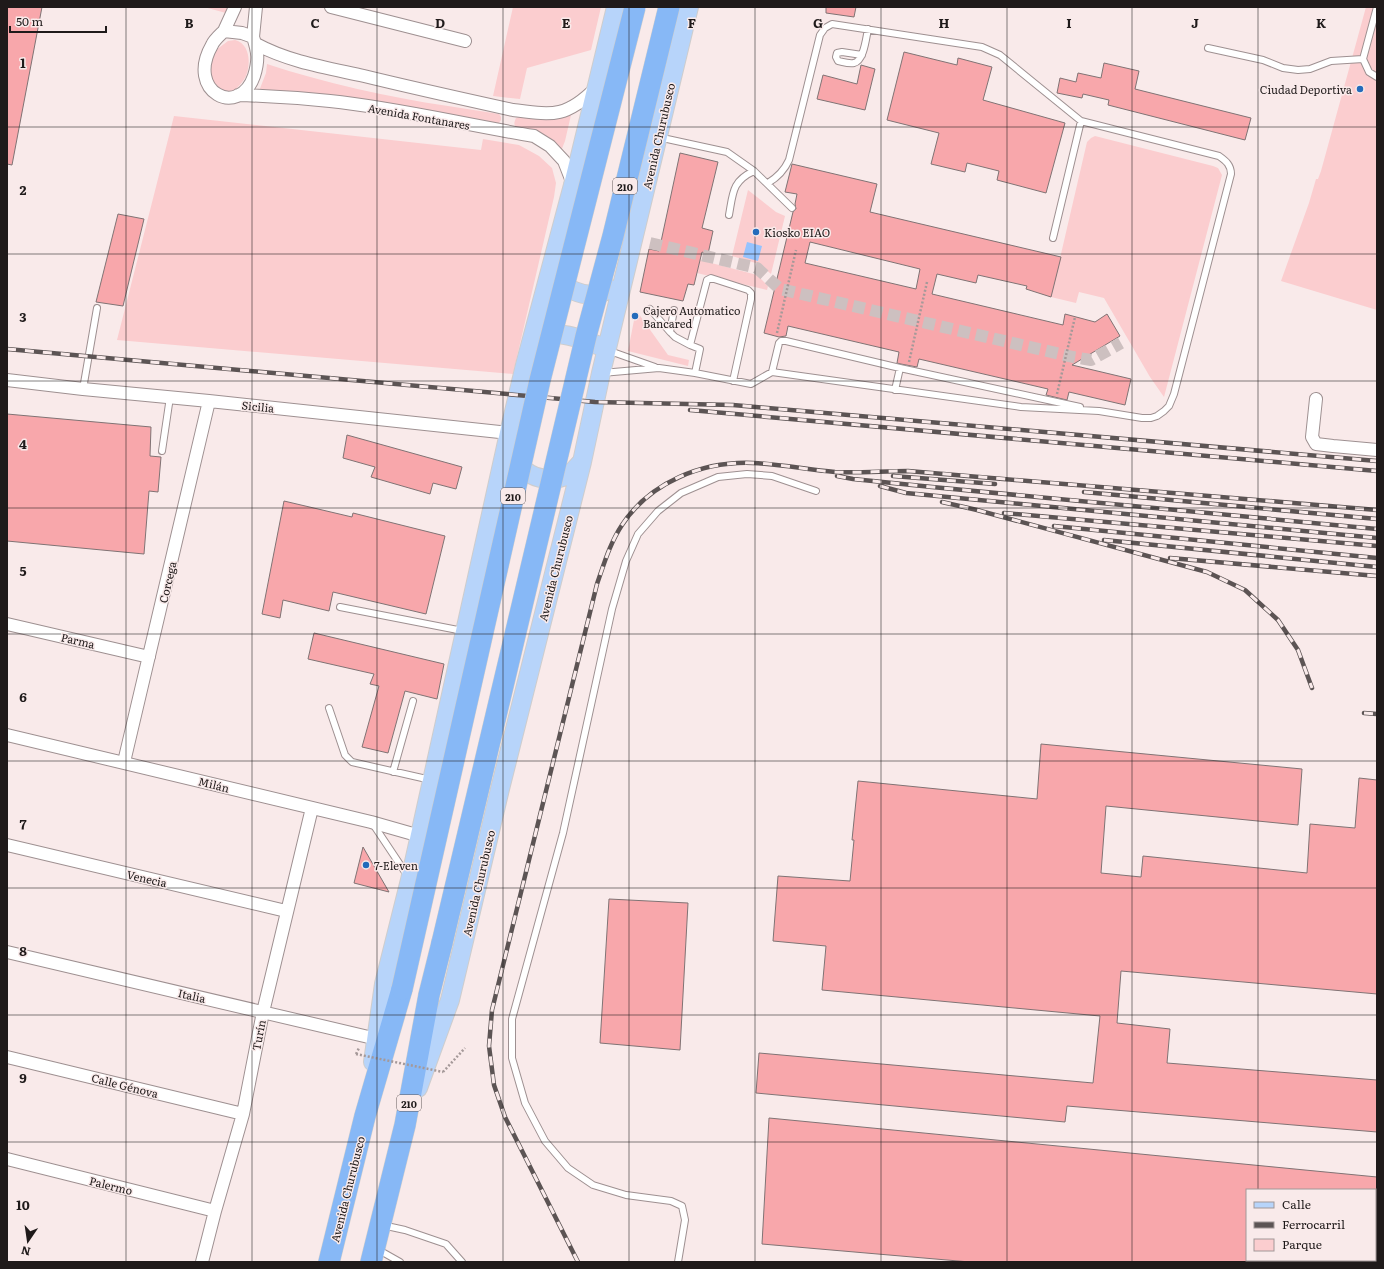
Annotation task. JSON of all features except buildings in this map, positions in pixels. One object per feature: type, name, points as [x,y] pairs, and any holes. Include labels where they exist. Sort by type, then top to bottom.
[{"type":"highway","name":"Avenida Churubusco","points":[[329,1262],[366,1116],[402,989],[540,380],[635,7]]},
{"type":"highway","name":"Avenida Churubusco","points":[[372,1255],[405,1125],[429,995],[586,336],[613,236],[669,7]]},
{"type":"main road","name":"Avenida Churubusco","points":[[366,1116],[384,984],[433,780],[508,439],[532,339],[573,185],[616,7]]},
{"type":"main road","name":"Avenida Churubusco","points":[[405,1125],[450,1000],[500,789],[582,462],[601,373],[689,7]]},
{"type":"main road","points":[[552,265],[557,277],[566,287],[582,294],[598,294],[610,289],[624,279]]},
{"type":"main road","points":[[532,339],[544,335],[568,336],[598,345],[607,350]]},
{"type":"main road","points":[[508,439],[513,458],[524,471],[536,478],[562,478],[571,474],[582,462]]},
{"type":"street","points":[[235,7],[224,31],[212,43],[206,58],[204,73],[208,86],[214,93],[223,97],[235,97],[246,90],[253,79],[258,64],[258,50],[254,41],[256,7]]},
{"type":"street","points":[[331,7],[465,41]]},
{"type":"street","points":[[224,31],[242,32],[269,52],[298,61],[513,110],[535,113],[555,113],[572,108],[585,100],[597,87]]},
{"type":"street","name":"Avenida Fontanares","points":[[238,95],[330,101],[378,108],[534,136],[550,146],[564,161],[573,185]]},
{"type":"street","points":[[508,132],[513,110]]},
{"type":"street","name":"Sicilia","points":[[7,380],[208,401],[508,439]]},
{"type":"street","points":[[1316,399],[1312,437],[1316,444],[1377,450]]},
{"type":"street","name":"Corcega","points":[[124,762],[208,401]]},
{"type":"street","name":"Parma","points":[[7,624],[149,656]]},
{"type":"street","name":"Milán","points":[[7,735],[372,822],[420,836]]},
{"type":"street","name":"Turín","points":[[202,1262],[214,1211],[243,1114],[263,1012],[286,911],[312,808]]},
{"type":"street","name":"Venecia","points":[[7,845],[286,911]]},
{"type":"street","name":"Italia","points":[[7,952],[377,1039]]},
{"type":"street","name":"Calle Génova","points":[[7,1057],[243,1114]]},
{"type":"street","name":"Palermo","points":[[7,1160],[214,1211]]},
{"type":"lane","points":[[1377,7],[1363,59],[1369,72],[1377,77]]},
{"type":"lane","points":[[768,183],[777,178],[784,170],[789,160],[820,35],[825,28],[832,24],[982,47],[1000,56],[1081,121],[1219,156],[1227,162],[1231,169],[1231,174],[1174,394],[1169,406],[1164,411],[1151,418],[1142,418],[1099,411],[900,368],[792,341],[781,340],[772,372]]},
{"type":"lane","points":[[862,55],[868,29]]},
{"type":"lane","points":[[1208,48],[1263,60],[1283,68],[1298,70],[1310,70],[1331,61],[1363,59]]},
{"type":"lane","points":[[1053,238],[1081,121]]},
{"type":"lane","points":[[658,137],[727,152],[768,183],[792,208]]},
{"type":"lane","points":[[729,215],[736,186],[740,180],[754,171]]},
{"type":"lane","points":[[690,345],[707,280],[711,278],[748,290],[751,293],[751,299],[733,381]]},
{"type":"lane","points":[[83,389],[97,308]]},
{"type":"lane","points":[[650,309],[675,337],[690,345],[700,348],[695,373]]},
{"type":"lane","points":[[670,332],[674,310]]},
{"type":"lane","points":[[607,350],[659,368],[695,373],[751,384],[772,372],[1021,407],[1099,411]]},
{"type":"lane","points":[[601,373],[659,368]]},
{"type":"lane","points":[[895,390],[900,368]]},
{"type":"lane","points":[[162,451],[170,397]]},
{"type":"lane","points":[[678,1262],[684,1220],[682,1206],[671,1201],[626,1195],[593,1185],[568,1168],[546,1141],[525,1103],[518,1081],[512,1058],[512,1019],[563,833],[612,609],[626,561],[638,534],[658,511],[681,493],[718,477],[747,474],[772,476],[816,491]]},
{"type":"lane","points":[[340,607],[466,631]]},
{"type":"lane","points":[[393,772],[413,701]]},
{"type":"lane","points":[[329,708],[345,755],[352,762],[433,780]]},
{"type":"lane","points":[[372,822],[410,880]]},
{"type":"lane","points":[[380,1225],[405,1230],[446,1244],[462,1262]]},
{"type":"lane","points":[[372,1255],[400,1262]]},
{"type":"path","points":[[776,336],[796,250]]},
{"type":"path","points":[[908,366],[927,282]]},
{"type":"path","points":[[1056,401],[1075,317]]},
{"type":"path","points":[[356,1054],[443,1072],[465,1048]]},
{"type":"green space","points":[[204,7],[228,7],[226,13]]},
{"type":"green space","points":[[513,7],[601,7],[591,50],[527,68],[520,99],[493,96]]},
{"type":"green space","name":"Ciudad Deportiva","points":[[1366,7],[1377,7],[1377,310],[1281,281],[1316,179],[1318,179],[1321,171]]},
{"type":"green space","points":[[235,40],[244,45],[249,60],[248,71],[242,82],[234,91],[217,93],[209,75],[209,67],[216,50],[228,41]]},
{"type":"green space","points":[[267,64],[379,94],[499,114],[501,120],[498,124],[400,106],[259,91],[266,73]]},
{"type":"green space","points":[[571,115],[561,151],[518,128],[514,124],[516,118],[520,117],[552,119]]},
{"type":"green space","points":[[174,116],[481,150],[483,139],[519,145],[539,156],[552,168],[556,183],[513,374],[117,340]]},
{"type":"green space","points":[[1095,136],[1213,166],[1218,168],[1222,175],[1164,397],[1150,377],[1104,298],[1079,292],[1076,303],[1051,297],[1087,142]]},
{"type":"green space","points":[[748,190],[776,212],[785,216],[771,274],[759,264],[732,256]]},
{"type":"green space","points":[[700,260],[757,275],[768,286],[767,290],[697,273]]},
{"type":"green space","points":[[636,310],[668,355],[689,360],[688,366],[628,351]]},
{"type":"water","points":[[747,242],[762,246],[758,261],[743,257]]},
{"type":"tunnel","points":[[650,243],[757,268],[780,289],[1073,357],[1091,360],[1121,343]]},
{"type":"railway","points":[[7,349],[595,402],[733,405],[1377,461]]},
{"type":"railway","points":[[690,410],[1377,471]]},
{"type":"railway","points":[[578,1262],[505,1117],[494,1085],[489,1046],[492,1010],[597,584],[614,539],[622,525],[647,497],[679,477],[697,470],[734,463],[753,463],[835,472],[908,471],[1377,510]]},
{"type":"railway","points":[[837,476],[932,487],[1377,529]]},
{"type":"railway","points":[[893,476],[995,484]]},
{"type":"railway","points":[[880,486],[906,493],[1377,538]]},
{"type":"railway","points":[[1084,492],[1377,519]]},
{"type":"railway","points":[[942,502],[977,510],[1207,572],[1245,590],[1278,620],[1298,650],[1312,688]]},
{"type":"railway","points":[[1004,513],[1377,546]]},
{"type":"railway","points":[[1054,526],[1377,558]]},
{"type":"railway","points":[[1104,540],[1377,567]]},
{"type":"railway","points":[[1170,558],[1377,576]]},
{"type":"railway","points":[[1364,713],[1377,714]]},
{"type":"place","name":"Ciudad Deportiva","points":[[1360,89]]},
{"type":"place","name":"Kiosko EIAO","points":[[756,232]]},
{"type":"place","name":"Cajero Automatico Bancared","points":[[635,316]]},
{"type":"place","name":"7-Eleven","points":[[366,865]]}]
